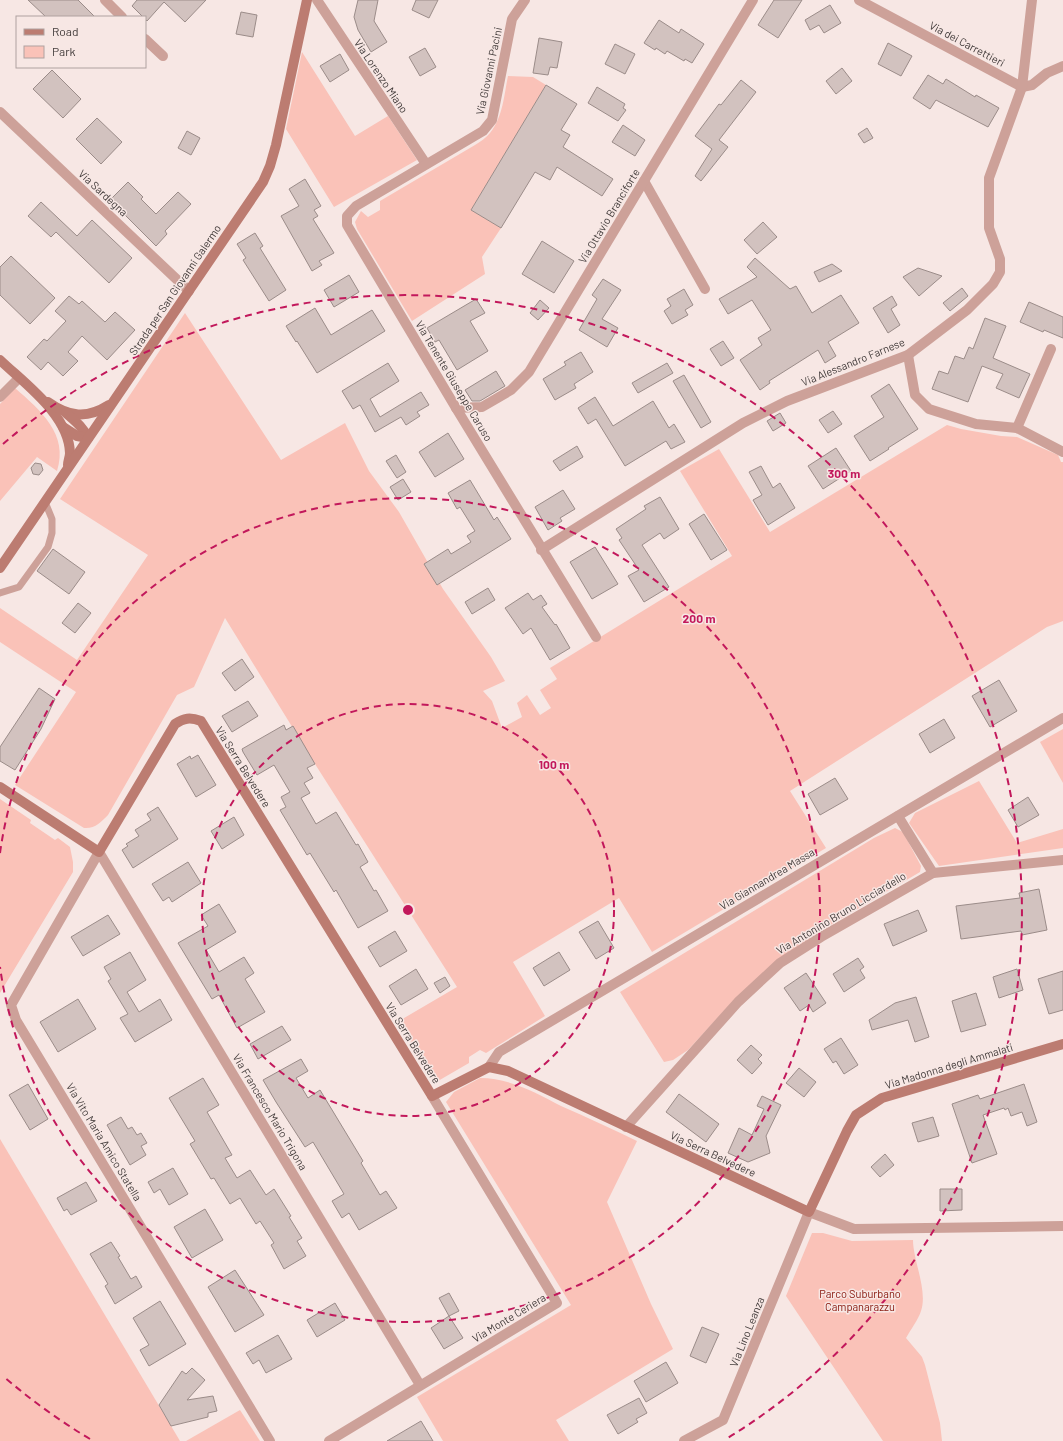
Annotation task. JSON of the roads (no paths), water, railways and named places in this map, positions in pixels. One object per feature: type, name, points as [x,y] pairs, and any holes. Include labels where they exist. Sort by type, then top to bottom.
[{"type":"street","points":[[105,0],[121,16]]},
{"type":"street","name":"Strada per San Giovanni Galermo","points":[[0,568],[263,182],[270,166],[276,145],[307,0]]},
{"type":"street","name":"Via Lorenzo Miano","points":[[317,0],[426,164]]},
{"type":"street","name":"Via Giovanni Pacini","points":[[426,164],[483,131],[492,120],[512,19],[525,0]]},
{"type":"street","name":"Via Ottavio Branciforte","points":[[456,408],[482,407],[511,390],[529,372],[753,0]]},
{"type":"street","name":"Via dei Carrettieri","points":[[859,0],[1022,87]]},
{"type":"street","name":"Via Alessandro Farnese","points":[[541,550],[743,423],[787,401],[908,355],[967,310],[993,284],[1000,272],[1000,259],[988,228],[989,178],[1022,87],[1032,0]]},
{"type":"street","points":[[146,40],[163,56]]},
{"type":"street","points":[[1022,87],[1032,85],[1047,73],[1063,66]]},
{"type":"street","name":"Via Sardegna","points":[[0,112],[189,291]]},
{"type":"street","name":"Via Tenente Giuseppe Caruso","points":[[426,164],[356,206],[347,216],[347,225],[541,550],[596,637]]},
{"type":"street","points":[[644,181],[705,289]]},
{"type":"street","points":[[1017,428],[1051,349]]},
{"type":"street","points":[[908,355],[915,395],[928,409],[976,424],[1017,428],[1063,452]]},
{"type":"street","points":[[0,360],[37,394],[55,407],[65,412],[79,424],[85,431],[88,438]]},
{"type":"street","points":[[0,397],[19,378]]},
{"type":"street","points":[[37,394],[57,416],[62,426],[67,438],[70,453],[68,468]]},
{"type":"street","points":[[65,412],[82,415],[101,410],[112,403]]},
{"type":"street","points":[[62,426],[77,436],[88,438]]},
{"type":"street","name":"Via Serra Belvedere","points":[[99,852],[174,724],[183,719],[193,718],[201,722],[432,1096],[489,1067],[508,1071],[809,1212],[854,1229],[1063,1226]]},
{"type":"street","name":"Via Giannandrea Massa","points":[[489,1067],[499,1052],[1063,718]]},
{"type":"street","points":[[0,787],[99,852]]},
{"type":"street","points":[[898,816],[933,873]]},
{"type":"street","name":"Via Francesco Mario Trigona","points":[[99,852],[420,1386]]},
{"type":"street","name":"Via Vito Maria Amico Statella","points":[[99,852],[11,1005],[16,1020],[270,1441]]},
{"type":"street","name":"Via Antonino Bruno Licciardello","points":[[626,1127],[738,1002],[780,963],[821,937],[933,873],[1063,860]]},
{"type":"street","name":"Via Madonna degli Ammalati","points":[[809,1212],[856,1115],[882,1098],[1063,1044]]},
{"type":"street","name":"Via Monte Ceriera","points":[[329,1441],[557,1303],[432,1096]]},
{"type":"street","name":"Via Lino Leanza","points":[[684,1441],[723,1420],[809,1212]]},
{"type":"lane","points":[[0,593],[19,587],[48,547],[52,533],[52,519],[45,502]]},
{"type":"park label","name":"Parco Suburbano Campanarazzu","points":[[860,1300]]}]
